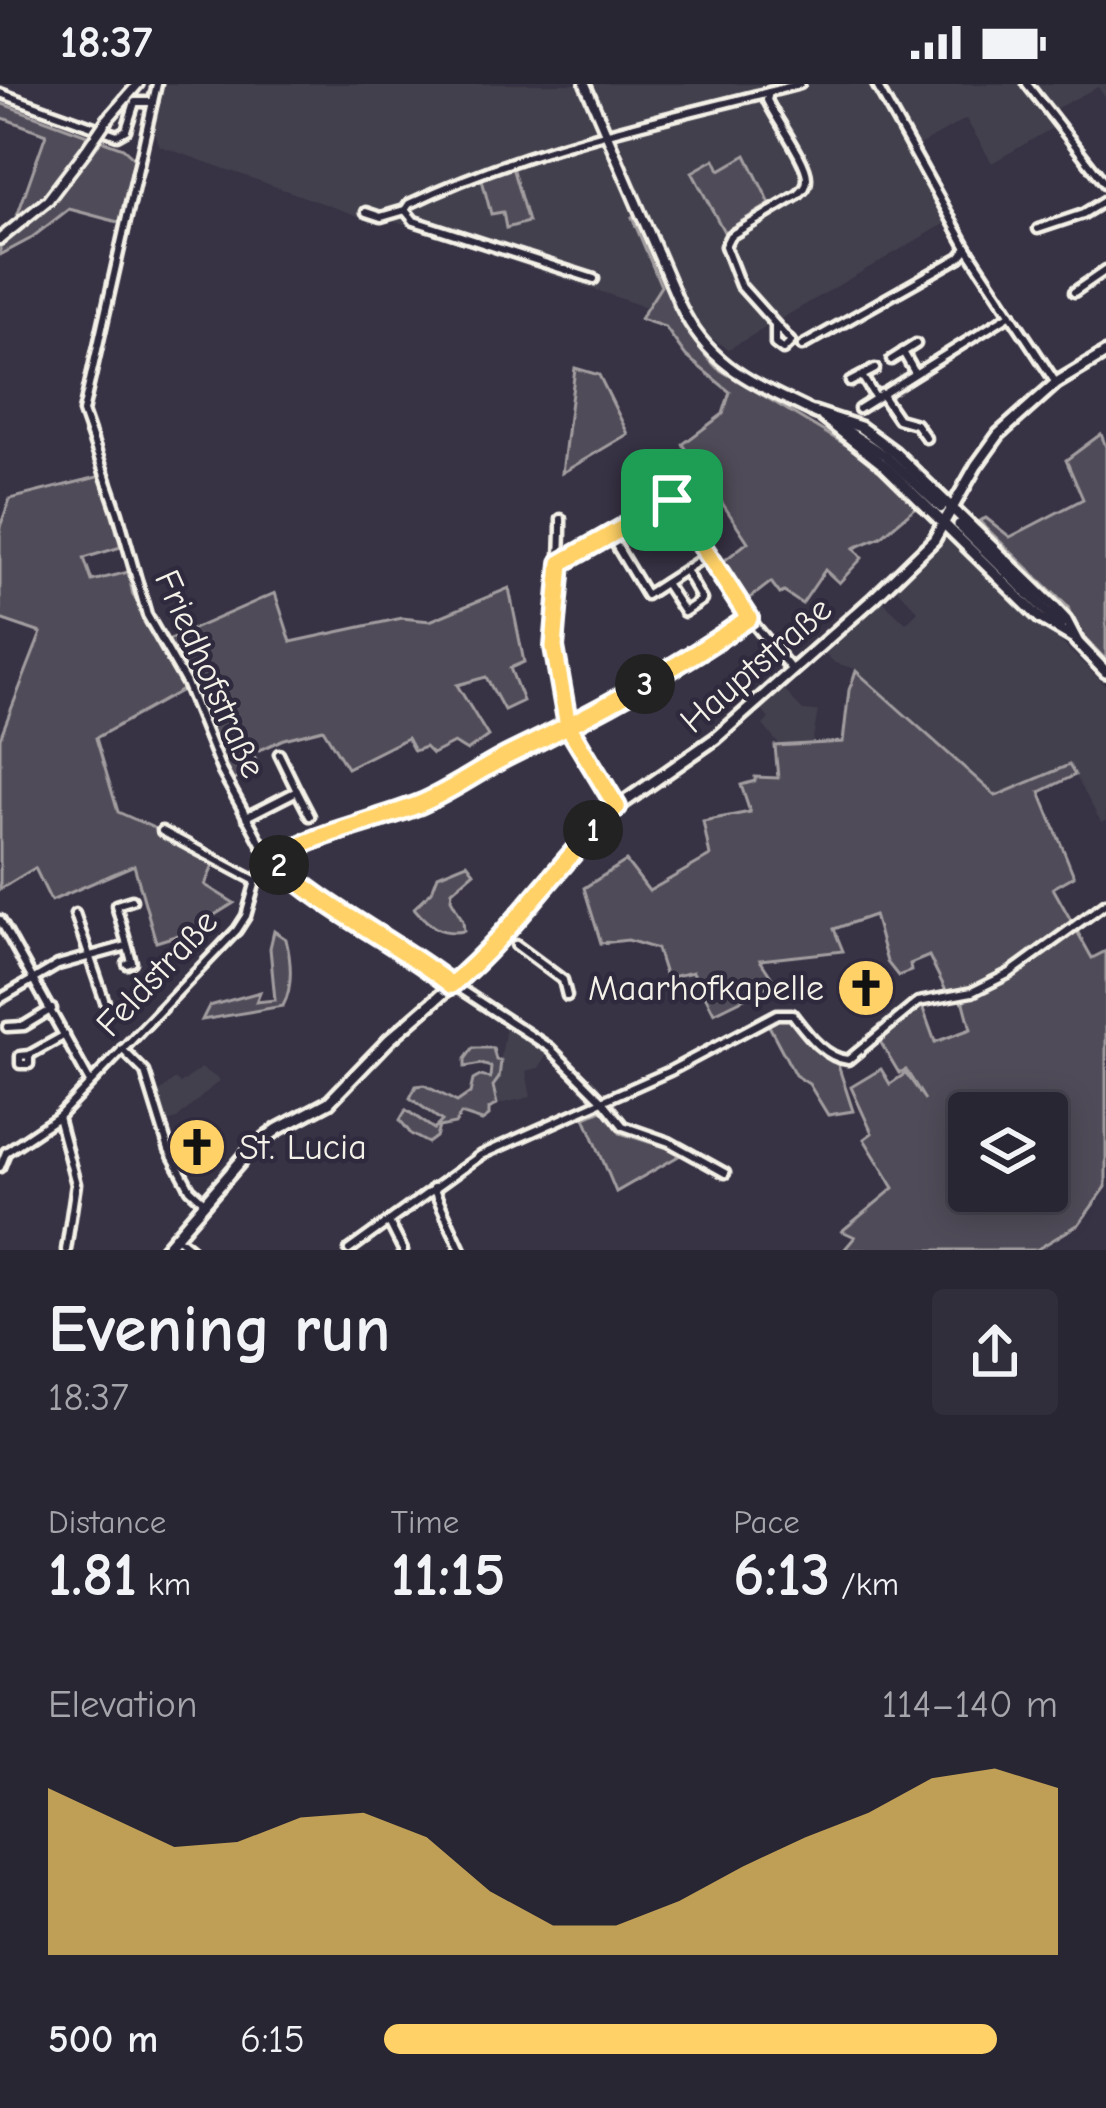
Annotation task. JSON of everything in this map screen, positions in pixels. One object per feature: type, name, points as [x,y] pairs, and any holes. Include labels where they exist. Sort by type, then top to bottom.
[{"type":"main road","name":"Hauptstraße","points":[[164,1250],[252,1148],[326,1104],[380,1048],[510,940],[577,846],[617,807],[716,738],[917,556],[946,524],[948,509],[986,450],[1056,383],[1106,352]]},
{"type":"main road","points":[[819,415],[850,423],[912,467],[948,509],[1052,604],[1075,640]]},
{"type":"main road","points":[[819,415],[946,524],[1040,618],[1075,640]]},
{"type":"main road","points":[[959,525],[1106,672]]},
{"type":"street","name":"Friedhofstraße","points":[[157,84],[82,412],[147,615],[186,683],[222,772],[273,860],[305,888],[550,1048],[622,1126],[669,1142],[724,1173]]},
{"type":"street","points":[[586,84],[698,339],[727,367],[819,415]]},
{"type":"street","points":[[366,212],[381,217],[405,210],[471,174],[606,131],[800,84]]},
{"type":"street","points":[[876,84],[967,248],[1056,383]]},
{"type":"street","points":[[1027,84],[1106,185]]},
{"type":"street","points":[[0,239],[48,200],[138,86]]},
{"type":"street","points":[[769,92],[767,100],[804,166],[807,181],[798,195],[730,236],[725,246],[740,285],[776,326]]},
{"type":"street","points":[[0,93],[117,135],[126,130],[135,102],[153,102]]},
{"type":"street","points":[[1038,229],[1083,214],[1106,200]]},
{"type":"street","points":[[405,210],[414,221],[594,279]]},
{"type":"street","points":[[802,346],[960,257],[967,248]]},
{"type":"street","points":[[1073,292],[1106,270]]},
{"type":"street","points":[[859,410],[1011,314]]},
{"type":"street","points":[[890,360],[916,344]]},
{"type":"street","points":[[903,352],[915,373]]},
{"type":"street","points":[[850,382],[875,369]]},
{"type":"street","points":[[862,376],[898,418],[916,424],[926,438]]},
{"type":"street","points":[[651,468],[749,618],[794,672]]},
{"type":"street","points":[[561,563],[672,500]]},
{"type":"street","points":[[561,519],[554,647],[568,726],[617,807]]},
{"type":"street","points":[[610,535],[646,595],[708,555]]},
{"type":"street","points":[[664,583],[684,612],[702,600],[685,570]]},
{"type":"street","name":"Feldstraße","points":[[0,1167],[12,1147],[58,1117],[237,930],[256,880],[273,860],[422,803],[682,663],[749,618]]},
{"type":"street","points":[[279,754],[310,816]]},
{"type":"street","points":[[246,817],[297,791]]},
{"type":"street","points":[[162,831],[256,880]]},
{"type":"street","points":[[105,908],[132,900]]},
{"type":"street","points":[[349,1250],[481,1155],[782,1012],[791,1014],[812,1040],[838,1059],[848,1060],[918,1002],[985,987],[1106,903]]},
{"type":"street","points":[[116,905],[132,962],[127,964]]},
{"type":"street","points":[[75,914],[105,1002]]},
{"type":"street","points":[[0,920],[90,1082]]},
{"type":"street","points":[[510,940],[563,980],[568,996]]},
{"type":"street","points":[[0,999],[58,965],[128,946]]},
{"type":"street","points":[[7,1027],[24,1026],[52,1009]]},
{"type":"street","points":[[29,1055],[65,1035]]},
{"type":"street","points":[[122,1049],[145,1072],[169,1150],[190,1189],[205,1202]]},
{"type":"street","points":[[58,1117],[76,1184],[66,1250]]},
{"type":"street","points":[[433,1188],[461,1250]]},
{"type":"street","points":[[389,1222],[403,1250]]},
{"type":"street","points":[[175,1236],[192,1250]]},
{"type":"shaded area","points":[[153,84],[1106,84],[1106,99],[1098,87],[1057,108],[1056,126],[992,163],[966,119],[918,146],[958,216],[729,349],[671,316],[401,223],[364,218],[160,146],[149,123],[155,103]]},
{"type":"shaded area","points":[[0,103],[123,148],[145,168],[132,209],[118,222],[69,209],[0,255],[0,230],[15,222],[46,134],[0,117]]},
{"type":"shaded area","points":[[746,155],[770,204],[724,232],[692,172],[715,159],[720,170]]},
{"type":"shaded area","points":[[512,167],[528,222],[506,228],[503,212],[491,214],[481,176]]},
{"type":"shaded area","points":[[636,215],[679,316],[717,368],[878,464],[931,515],[915,508],[881,537],[854,548],[862,558],[839,583],[825,570],[802,604],[780,594],[771,582],[745,602],[720,564],[748,542],[683,444],[723,414],[730,392],[686,356],[665,327],[640,319],[661,286],[632,217]]},
{"type":"shaded area","points":[[575,368],[599,375],[628,434],[562,473]]},
{"type":"shaded area","points":[[1101,434],[1106,447],[1106,660],[1074,626],[1068,607],[979,521],[986,518],[1010,537],[1083,499],[1066,460]]},
{"type":"shaded area","points":[[101,476],[121,547],[84,558],[92,581],[128,572],[133,595],[161,643],[275,593],[291,642],[402,618],[430,621],[509,588],[524,662],[510,668],[523,701],[504,710],[486,677],[457,685],[488,736],[467,751],[454,743],[432,754],[425,747],[414,751],[407,738],[347,768],[323,729],[253,753],[259,769],[225,784],[184,689],[96,738],[118,812],[217,856],[205,885],[234,903],[185,933],[156,942],[134,865],[51,901],[35,868],[0,889],[0,738],[41,633],[0,619],[0,527],[10,499]]},
{"type":"shaded area","points":[[946,538],[956,539],[1106,686],[1106,821],[1101,822],[1069,765],[997,796],[855,669],[835,663],[826,654],[882,600],[906,623],[918,611],[896,588]]},
{"type":"shaded area","points":[[856,671],[996,796],[1069,765],[1075,775],[1040,792],[1074,876],[1053,888],[1092,958],[1106,951],[1106,1187],[1079,1224],[1036,1250],[844,1250],[855,1237],[842,1231],[894,1188],[864,1139],[872,1133],[851,1087],[881,1069],[890,1084],[906,1073],[925,1100],[906,1070],[899,1073],[878,1038],[922,1006],[935,1042],[971,1029],[964,1003],[947,993],[929,956],[898,976],[887,962],[874,915],[834,929],[843,951],[760,960],[775,983],[714,1013],[693,972],[666,978],[657,949],[628,940],[601,943],[584,888],[626,861],[649,891],[710,856],[703,821],[750,812],[741,785],[755,777],[778,778],[775,746],[843,742]]},
{"type":"shaded area","points":[[784,689],[803,711],[818,711],[812,744],[780,746],[763,725],[769,719],[761,709]]},
{"type":"shaded area","points":[[467,863],[474,872],[452,891],[451,899],[464,931],[436,928],[414,908],[432,891],[438,875]]},
{"type":"shaded area","points":[[274,931],[286,939],[289,955],[290,981],[283,1006],[202,1020],[209,1006],[260,992],[256,1002],[275,1000],[270,948]]},
{"type":"shaded area","points":[[792,1018],[812,1048],[838,1065],[853,1111],[828,1115],[809,1084],[795,1075],[767,1022]]},
{"type":"shaded area","points":[[506,1025],[549,1051],[539,1068],[526,1071],[531,1097],[478,1109],[498,1077]]},
{"type":"shaded area","points":[[473,1048],[493,1048],[496,1060],[501,1061],[493,1086],[497,1104],[489,1109],[489,1116],[482,1121],[461,1114],[455,1124],[439,1127],[428,1143],[411,1134],[400,1120],[406,1110],[434,1129],[442,1121],[410,1098],[416,1086],[424,1085],[457,1102],[470,1093],[473,1080],[490,1078],[491,1067],[465,1067]]},
{"type":"shaded area","points":[[201,1068],[220,1080],[177,1119],[164,1123],[156,1095],[175,1079],[180,1084]]},
{"type":"shaded area","points":[[604,1109],[620,1133],[684,1153],[616,1192],[585,1117]]},
{"type":"place","name":"Maarhofkapelle","points":[[866,988]]},
{"type":"place","name":"St. Lucia","points":[[197,1147]]},
{"type":"route","points":[[672,500],[561,563],[554,647],[568,726],[617,807],[577,846],[480,961],[451,985],[305,888],[273,860],[422,803],[546,739],[568,726],[682,663],[749,618],[672,500]]}]
